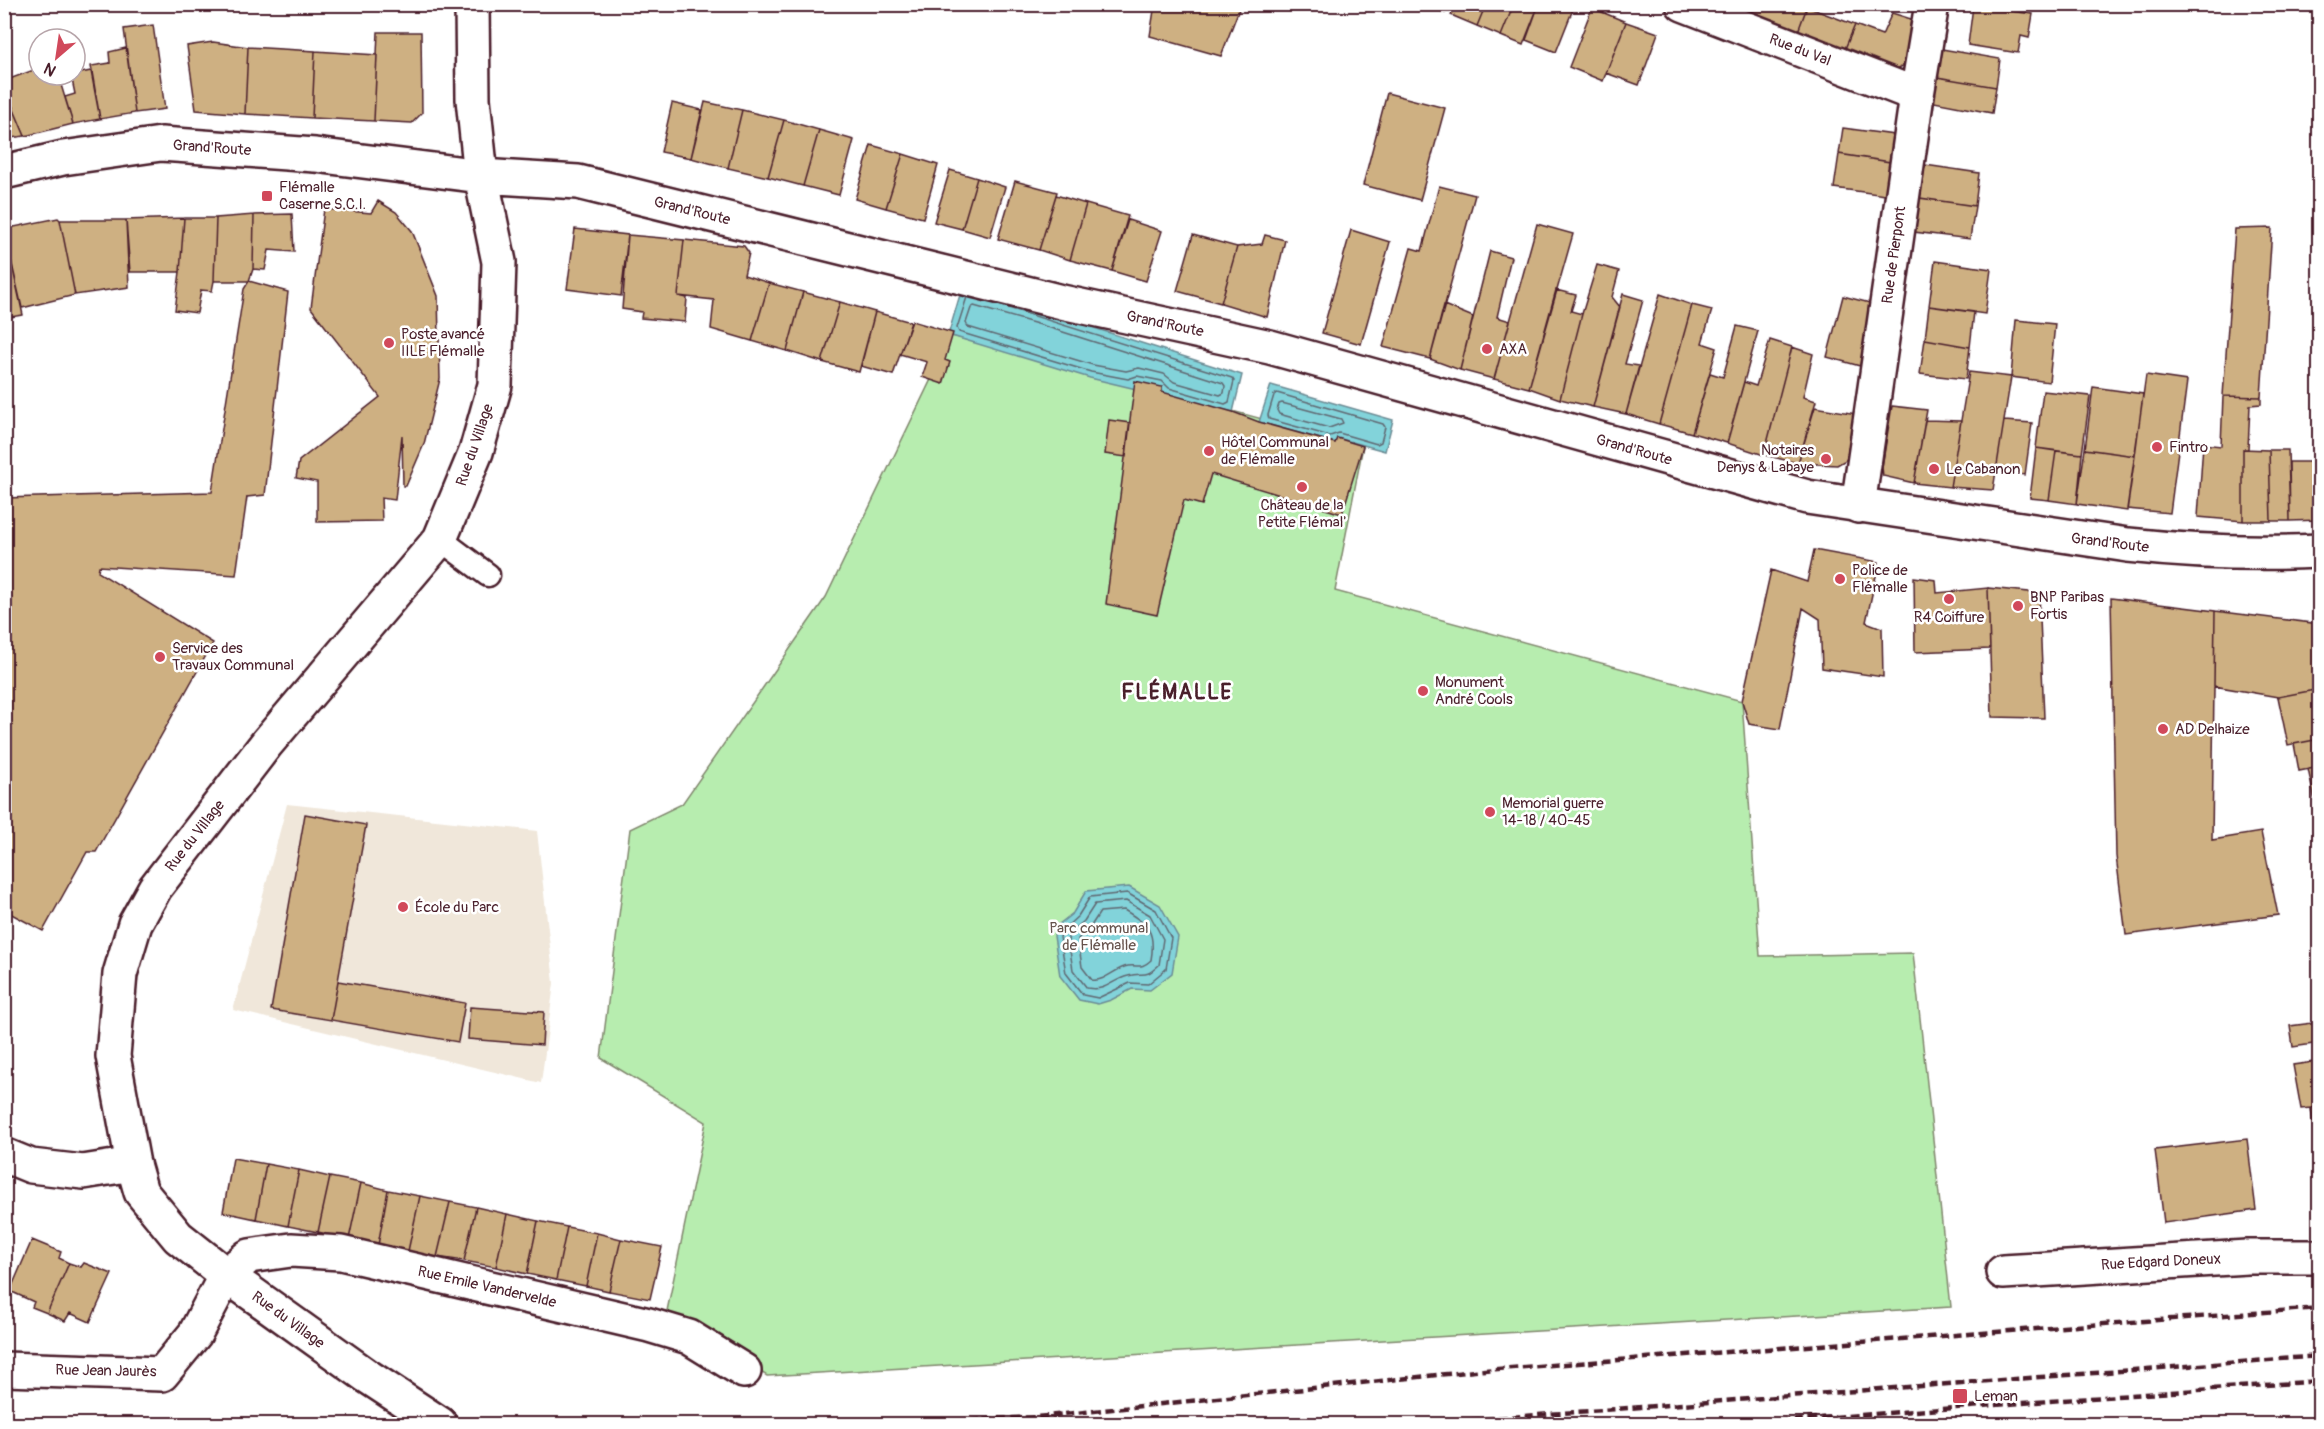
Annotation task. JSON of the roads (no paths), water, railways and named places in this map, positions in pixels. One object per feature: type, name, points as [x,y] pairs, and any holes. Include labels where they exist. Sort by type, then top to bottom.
[{"type":"street","name":"Rue du Village","points":[[440,1425],[226,1275],[178,1237],[141,1192],[133,1164],[113,1056],[120,974],[135,924],[155,888],[267,743],[440,539],[476,452],[495,385],[499,262],[481,176],[472,99],[472,4]]},
{"type":"street","name":"Rue du Val","points":[[1683,4],[1917,95]]},
{"type":"street","name":"Rue de Pierpont","points":[[1858,506],[1932,4]]},
{"type":"street","name":"Grand'Route","points":[[4,172],[63,158],[161,144],[315,155],[481,176],[578,182],[1062,302],[1269,347],[1720,475],[1807,497],[2080,540],[2160,549],[2231,552],[2319,551]]},
{"type":"street","points":[[4,1155],[31,1166],[84,1172],[133,1164]]},
{"type":"street","name":"Rue Emile Vandervelde","points":[[226,1275],[249,1256],[291,1250],[341,1253],[649,1325],[689,1337],[744,1371]]},
{"type":"street","name":"Rue Edgard Doneux","points":[[2003,1272],[2247,1257],[2319,1257]]},
{"type":"street","name":"Rue Jean Jaurès","points":[[4,1369],[162,1374],[195,1334],[226,1275]]},
{"type":"lane","points":[[440,539],[488,575]]},
{"type":"water","points":[[962,288],[1242,375],[1233,412],[1090,378],[952,336],[949,332]]},
{"type":"water","points":[[1271,385],[1393,420],[1385,451],[1338,438],[1335,443],[1259,422]]},
{"type":"water","points":[[1129,887],[1160,905],[1178,937],[1172,973],[1150,990],[1132,989],[1098,1004],[1079,1000],[1060,976],[1054,936],[1058,925],[1073,913],[1086,891]]},
{"type":"railway","points":[[890,1424],[1037,1417],[1485,1370],[2320,1308]]},
{"type":"railway","points":[[1417,1424],[2320,1356]]},
{"type":"railway","points":[[1740,1424],[2320,1381]]},
{"type":"place","name":"Flémalle Caserne S.C.I.","points":[[267,196]]},
{"type":"place","name":"Poste avancé IILE Flémalle","points":[[389,343]]},
{"type":"place","name":"AXA","points":[[1487,349]]},
{"type":"place","name":"Fintro","points":[[2157,447]]},
{"type":"place","name":"Hôtel Communal de Flémalle","points":[[1209,451]]},
{"type":"place","name":"Notaires Denys & Labaye","points":[[1826,459]]},
{"type":"place","name":"Le Cabanon","points":[[1934,469]]},
{"type":"place","name":"Château de la Petite Flémal'","points":[[1302,487]]},
{"type":"place","name":"Police de Flémalle","points":[[1840,579]]},
{"type":"place","name":"R4 Coiffure","points":[[1949,599]]},
{"type":"place","name":"BNP Paribas Fortis","points":[[2018,606]]},
{"type":"place","name":"Service des Travaux Communal","points":[[160,657]]},
{"type":"place","name":"Monument André Cools","points":[[1423,691]]},
{"type":"place","name":"AD Delhaize","points":[[2163,729]]},
{"type":"place","name":"Memorial guerre 14-18 / 40-45","points":[[1490,812]]},
{"type":"place","name":"École du Parc","points":[[403,907]]},
{"type":"place","name":"Leman","points":[[1960,1396]]},
{"type":"district","name":"FLÉMALLE","points":[[1177,692]]},
{"type":"park label","name":"Parc communal de Flémalle","points":[[1099,936]]}]
